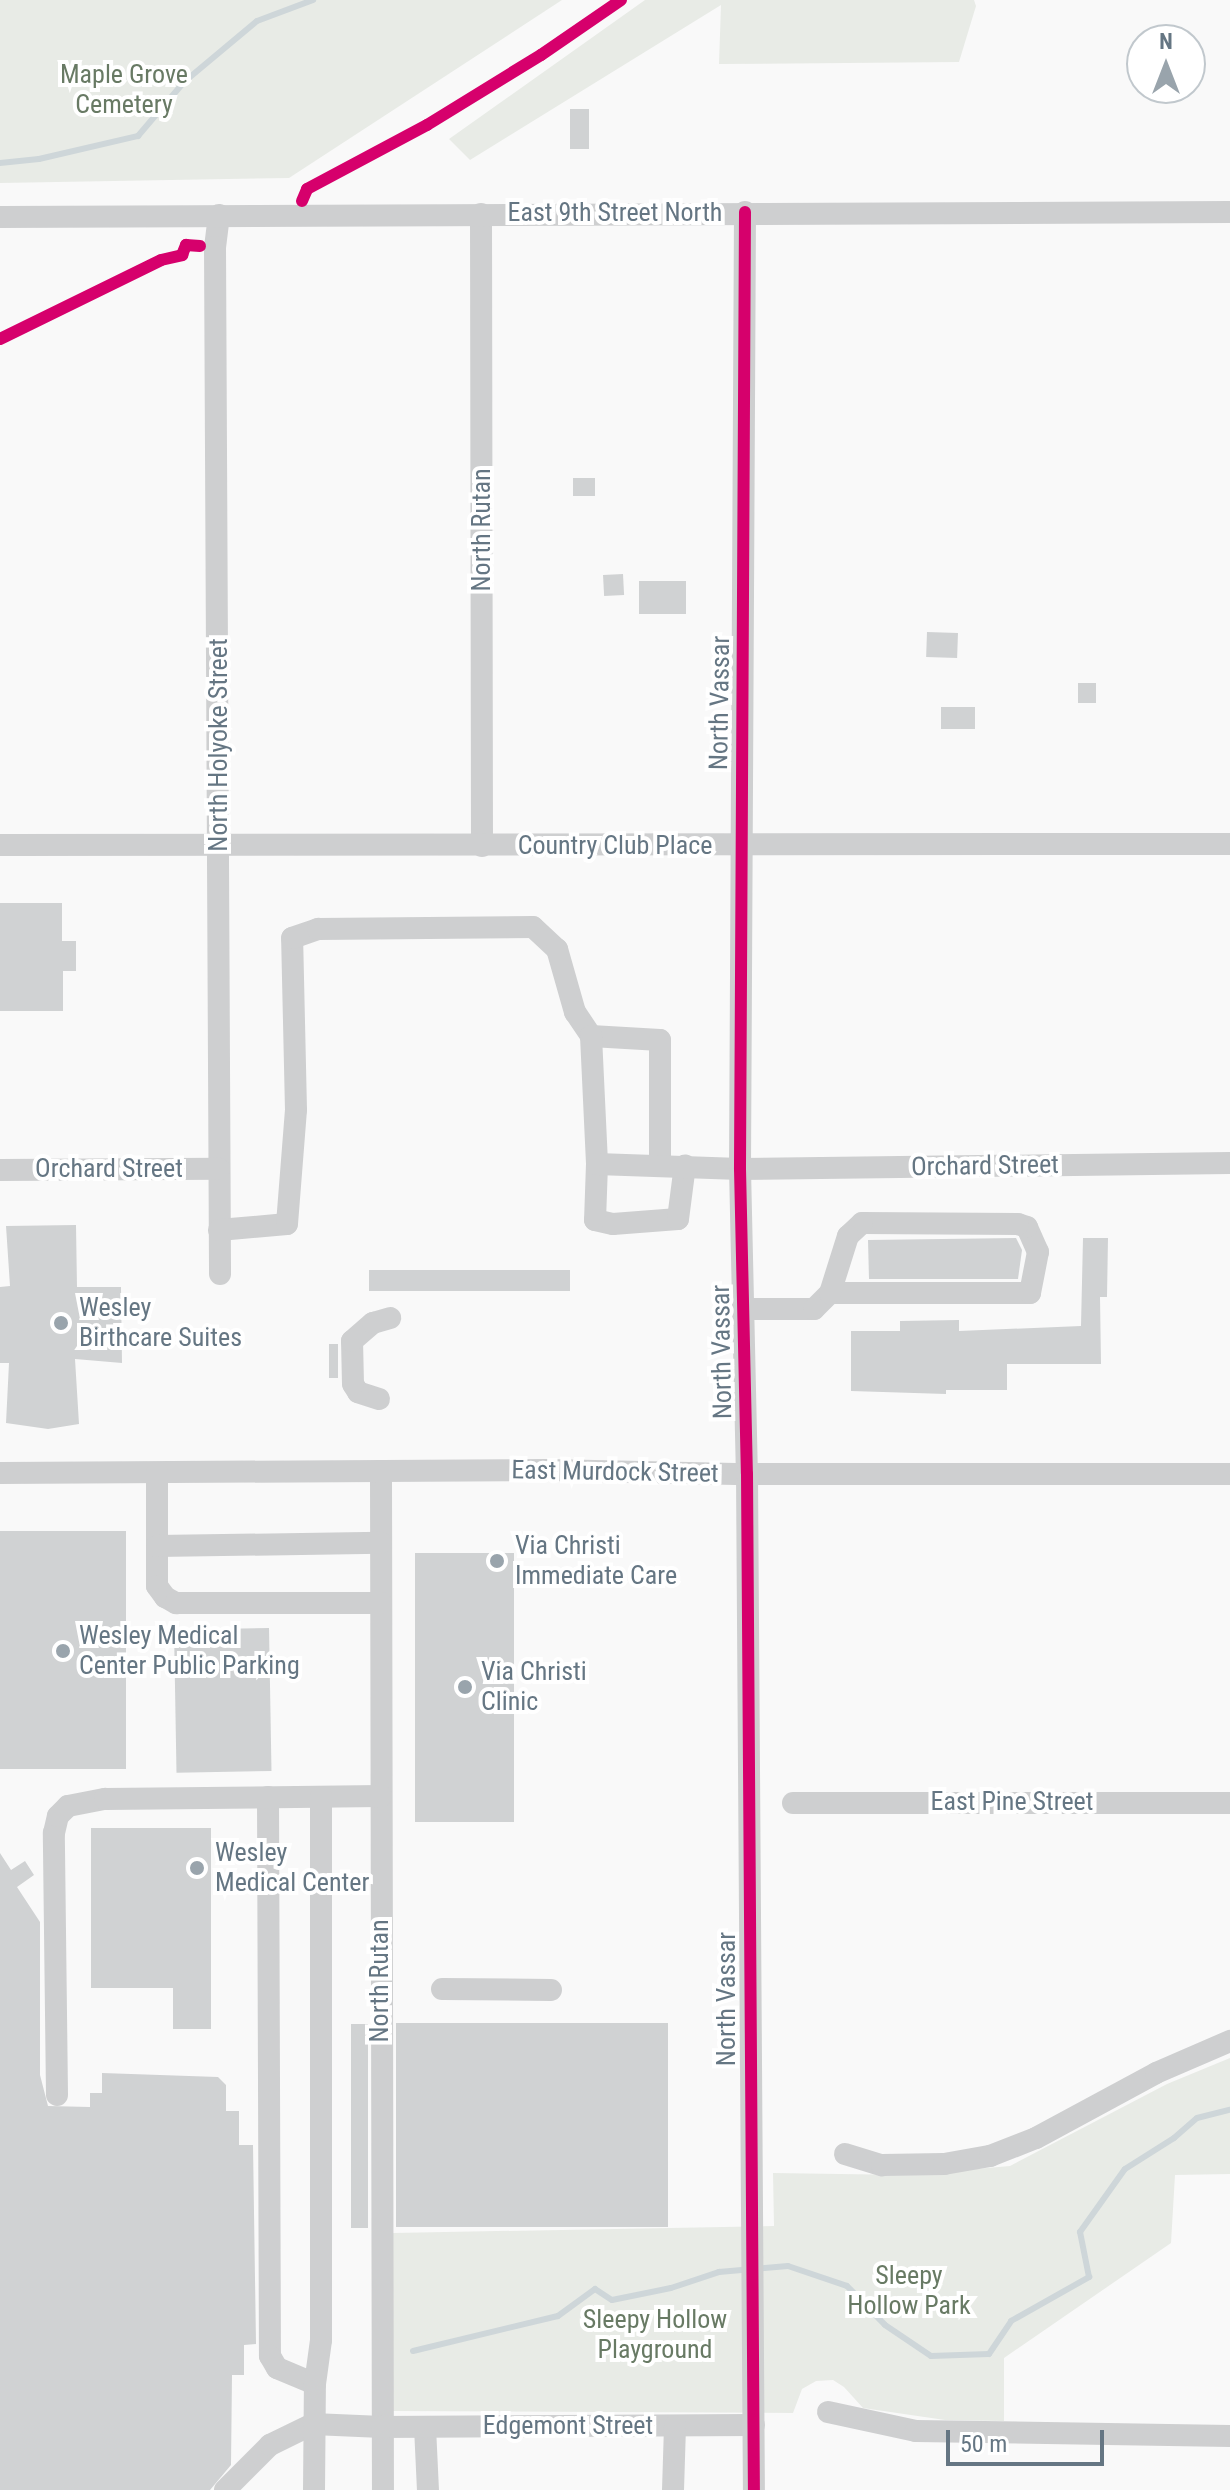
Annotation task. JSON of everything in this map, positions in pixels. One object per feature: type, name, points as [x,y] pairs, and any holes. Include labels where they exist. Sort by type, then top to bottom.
[{"type":"street","name":"North Vassar","points":[[745,212],[740,846],[744,985],[740,1169],[747,1474],[754,2490]]},
{"type":"street","name":"East 9th Street North","points":[[0,217],[1230,212]]},
{"type":"street","name":"North Rutan","points":[[481,214],[482,846]]},
{"type":"street","name":"North Holyoke Street","points":[[219,215],[215,247],[220,1274]]},
{"type":"street","name":"Country Club Place","points":[[0,845],[1230,844]]},
{"type":"street","points":[[219,1230],[287,1224],[296,1110],[292,938],[318,929],[533,927],[557,949],[575,1012],[591,1036],[597,1164],[595,1220],[613,1224],[678,1219],[685,1165]]},
{"type":"street","points":[[591,1036],[660,1040],[660,1164]]},
{"type":"street","name":"Orchard Street","points":[[597,1164],[740,1169],[1230,1163]]},
{"type":"street","name":"Orchard Street","points":[[0,1170],[219,1169]]},
{"type":"street","points":[[743,1309],[814,1309],[830,1293],[848,1236],[862,1223],[1018,1224],[1027,1227],[1038,1252],[1030,1293],[830,1293]]},
{"type":"street","points":[[379,1399],[358,1392],[353,1384],[352,1341],[373,1323],[390,1318]]},
{"type":"street","name":"East Murdock Street","points":[[0,1473],[548,1470],[747,1474],[1230,1474]]},
{"type":"street","name":"North Rutan","points":[[381,1472],[383,2490]]},
{"type":"street","points":[[157,1473],[157,1586],[176,1603],[381,1603]]},
{"type":"street","points":[[157,1546],[381,1543]]},
{"type":"street","points":[[57,2095],[54,1833],[58,1816],[68,1806],[94,1800],[381,1796]]},
{"type":"street","points":[[268,1797],[270,2356],[277,2368],[315,2384]]},
{"type":"street","points":[[314,2490],[313,2424],[321,2340],[321,1797]]},
{"type":"street","name":"East Pine Street","points":[[793,1803],[1230,1803]]},
{"type":"street","points":[[442,1989],[551,1990]]},
{"type":"street","points":[[845,2154],[882,2165],[944,2164],[990,2156],[1036,2138],[1156,2073],[1230,2041]]},
{"type":"street","points":[[828,2412],[916,2431],[1230,2436]]},
{"type":"street","points":[[225,2490],[244,2480],[270,2445],[313,2424]]},
{"type":"street","name":"Edgemont Street","points":[[313,2424],[382,2427],[754,2425]]},
{"type":"street","points":[[673,2490],[675,2426]]},
{"type":"street","points":[[425,2427],[428,2490]]},
{"type":"green space","name":"Maple Grove Cemetery","points":[[0,0],[562,0],[289,178],[0,183]]},
{"type":"green space","points":[[645,0],[974,0],[976,6],[959,62],[719,64],[721,5],[470,160],[449,139]]},
{"type":"green space","name":"Sleepy Hollow Park","points":[[1230,2058],[1230,2174],[1175,2175],[1171,2243],[1004,2358],[1004,2421],[945,2420],[863,2408],[833,2380],[816,2381],[802,2389],[793,2413],[393,2411],[393,2233],[774,2226],[773,2173],[907,2175],[1010,2166],[1167,2084]]},
{"type":"building","points":[[570,109],[589,109],[589,149],[570,149]]},
{"type":"building","points":[[573,478],[595,478],[595,496],[573,496]]},
{"type":"building","points":[[623,574],[624,595],[604,596],[603,575]]},
{"type":"building","points":[[639,581],[686,581],[686,614],[639,614]]},
{"type":"building","points":[[927,632],[958,633],[957,658],[926,657]]},
{"type":"building","points":[[1078,683],[1096,683],[1096,703],[1078,703]]},
{"type":"building","points":[[941,707],[975,707],[975,729],[941,729]]},
{"type":"building","points":[[0,903],[62,903],[62,941],[76,941],[76,971],[63,971],[63,1011],[0,1011]]},
{"type":"building","name":"Wesley Birthcare Suites","points":[[76,1225],[77,1287],[121,1287],[122,1363],[75,1359],[79,1424],[48,1429],[6,1423],[9,1363],[0,1363],[0,1287],[10,1286],[6,1226]]},
{"type":"building","points":[[1016,1238],[1022,1250],[1018,1279],[869,1279],[868,1240]]},
{"type":"building","points":[[1083,1238],[1108,1238],[1107,1297],[1100,1297],[1101,1364],[1007,1364],[1007,1390],[946,1390],[946,1394],[851,1391],[851,1331],[900,1331],[900,1321],[959,1320],[959,1331],[1081,1326]]},
{"type":"building","points":[[369,1270],[570,1270],[570,1291],[369,1291]]},
{"type":"building","points":[[329,1344],[338,1344],[338,1378],[329,1378]]},
{"type":"building","name":"Wesley Medical Center Public Parking","points":[[0,1531],[126,1531],[126,1769],[0,1769]]},
{"type":"building","name":"Via Christi Clinic","points":[[415,1553],[514,1553],[514,1822],[415,1822]]},
{"type":"building","points":[[269,1628],[271,1771],[177,1773],[174,1630]]},
{"type":"building","points":[[91,1828],[211,1828],[211,2029],[173,2029],[173,1988],[91,1988]]},
{"type":"building","points":[[0,1853],[11,1870],[25,1861],[34,1875],[17,1887],[40,1922],[40,2075],[48,2106],[90,2107],[90,2093],[102,2093],[102,2073],[218,2077],[226,2085],[226,2111],[239,2111],[239,2145],[253,2145],[256,2344],[244,2345],[244,2375],[232,2375],[231,2465],[210,2490],[0,2490]]},
{"type":"building","points":[[396,2023],[668,2023],[668,2227],[396,2227]]},
{"type":"building","points":[[351,2024],[368,2024],[368,2228],[351,2228]]},
{"type":"waterway","points":[[0,163],[39,159],[138,136],[184,82],[257,21],[313,0]]},
{"type":"waterway","points":[[413,2351],[558,2316],[595,2289],[612,2300],[671,2288],[719,2272],[788,2266],[847,2286],[885,2325],[931,2356],[989,2354],[1011,2321],[1089,2277],[1080,2232],[1125,2169],[1174,2138],[1197,2118],[1230,2110]]},
{"type":"cycle path","points":[[302,201],[307,189],[427,125],[541,55],[621,0]]},
{"type":"cycle path","points":[[745,212],[740,1169],[747,1474],[754,2490]]},
{"type":"cycle path","points":[[0,339],[161,260],[182,255],[186,245],[200,246]]},
{"type":"place","name":"Wesley Birthcare Suites","points":[[61,1323]]},
{"type":"place","name":"Via Christi Immediate Care","points":[[497,1561]]},
{"type":"place","name":"Wesley Medical Center Public Parking","points":[[63,1651]]},
{"type":"place","name":"Via Christi Clinic","points":[[465,1687]]},
{"type":"place","name":"Wesley Medical Center","points":[[197,1868]]},
{"type":"park label","name":"Sleepy Hollow Playground","points":[[655,2335]]}]
